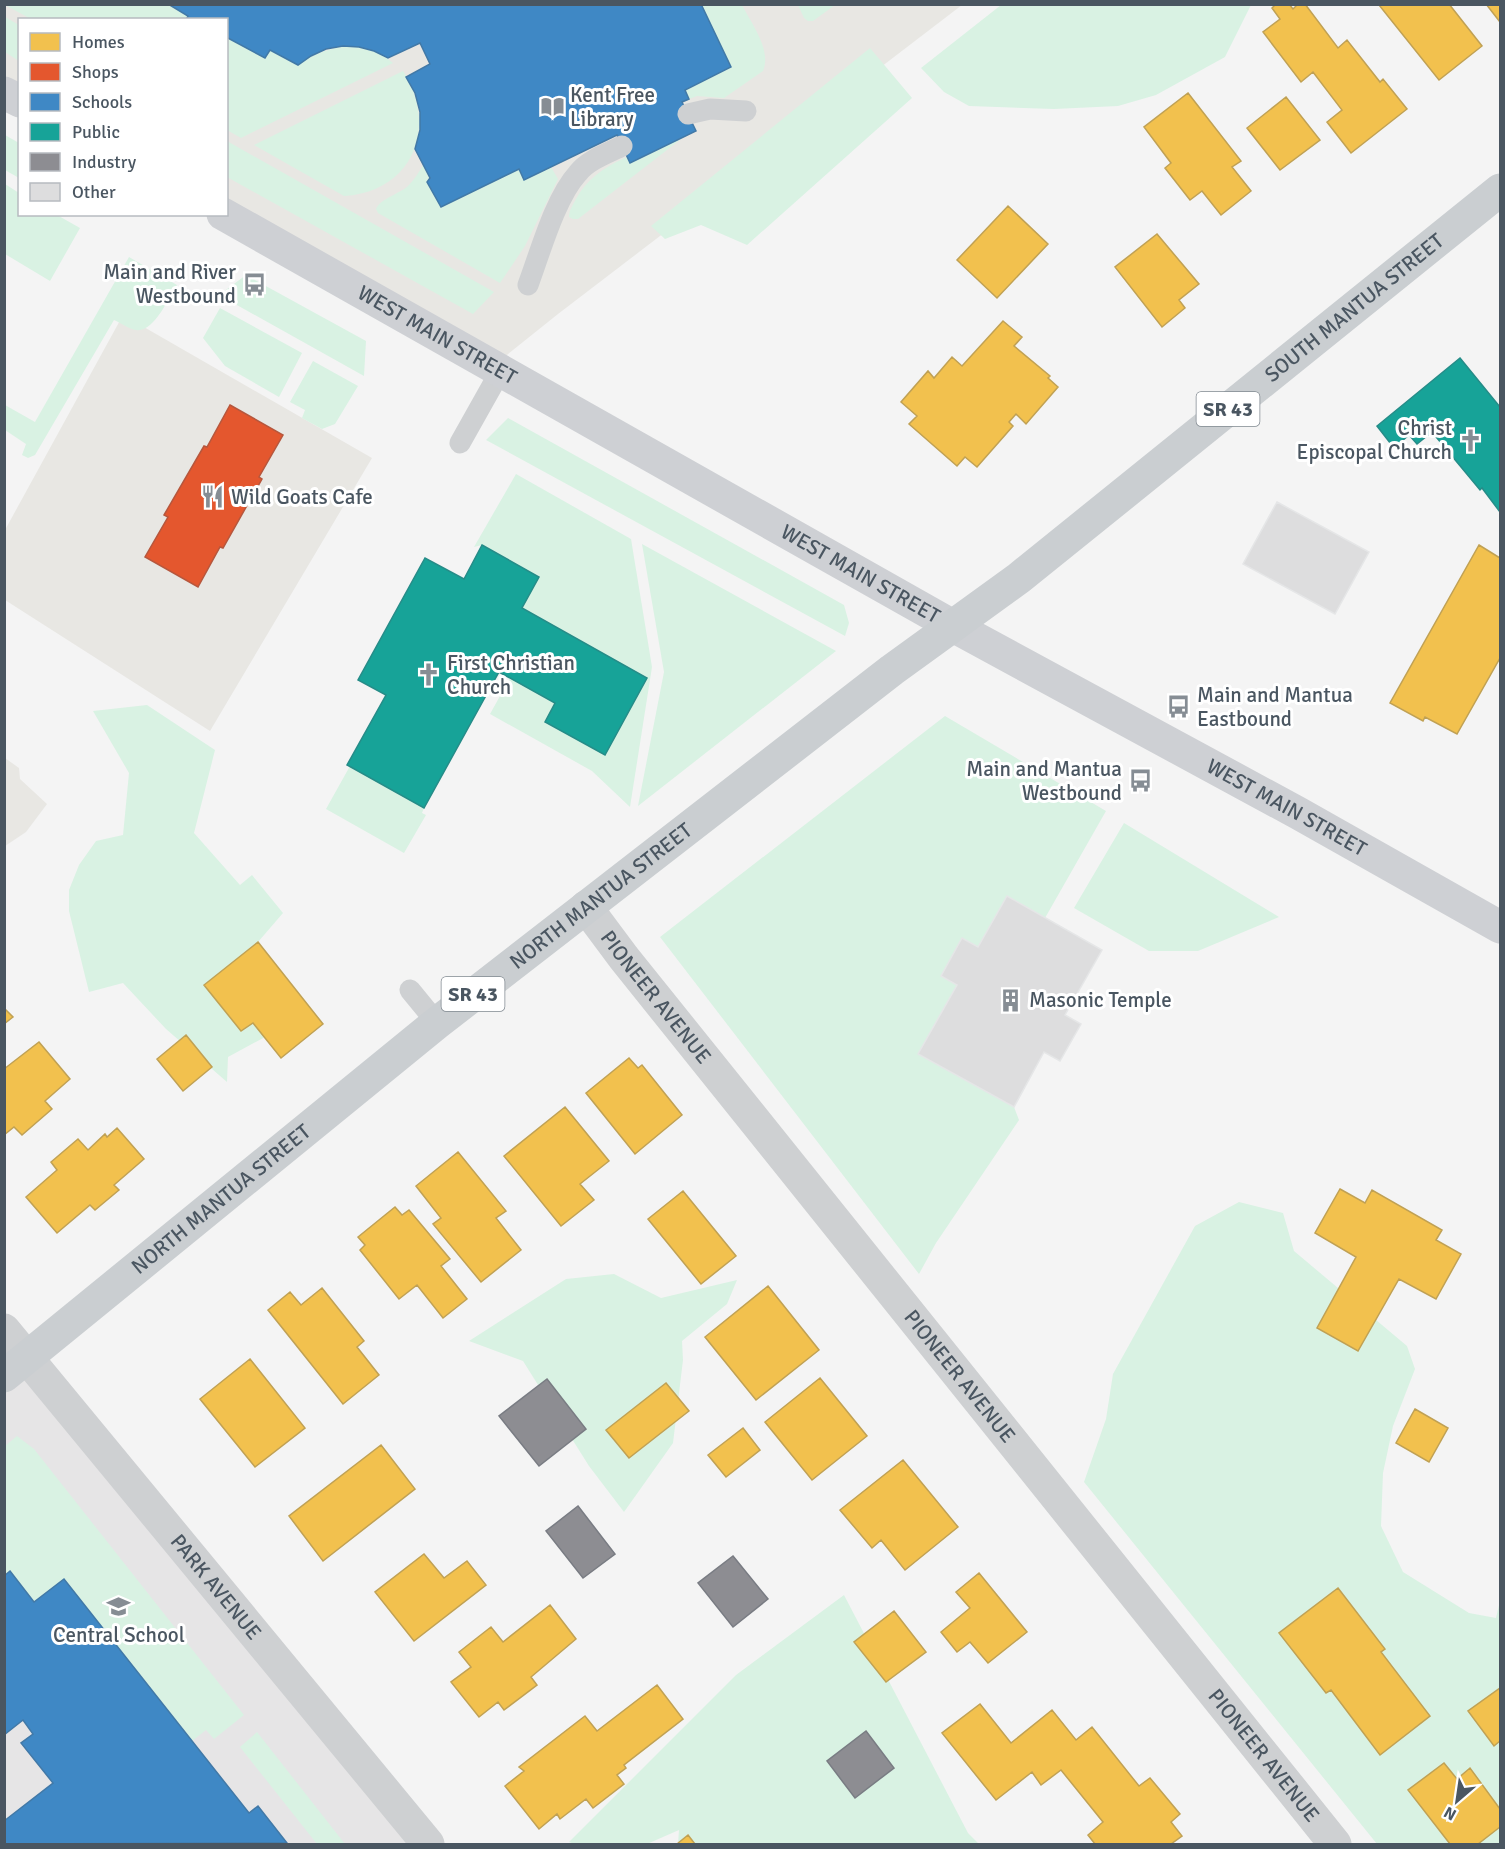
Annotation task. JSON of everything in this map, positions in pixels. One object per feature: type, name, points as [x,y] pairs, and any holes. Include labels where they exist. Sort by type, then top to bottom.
[{"type":"main road","points":[[4,93],[18,100]]},
{"type":"main road","name":"SOUTH MANTUA STREET","points":[[953,626],[1018,578],[1500,190]]},
{"type":"main road","name":"WEST MAIN STREET","points":[[227,216],[953,626],[1298,813],[1500,927]]},
{"type":"main road","name":"NORTH MANTUA STREET","points":[[16,1367],[437,1023],[892,670],[953,626]]},
{"type":"street","name":"PIONEER AVENUE","points":[[586,907],[624,958],[1335,1845]]},
{"type":"street","name":"PARK AVENUE","points":[[4,1330],[16,1367],[428,1845]]},
{"type":"lane","points":[[688,114],[710,109],[746,111]]},
{"type":"lane","points":[[528,285],[557,209],[578,172],[596,159],[622,146]]},
{"type":"lane","points":[[460,443],[501,370]]},
{"type":"lane","points":[[410,990],[437,1023]]},
{"type":"shaded area","points":[[5,5],[962,5],[493,366],[228,215],[228,18],[18,18],[18,100],[5,93]]},
{"type":"shaded area","points":[[123,315],[372,458],[210,731],[5,600],[5,530]]},
{"type":"shaded area","points":[[5,758],[19,768],[20,779],[47,804],[26,832],[5,846]]},
{"type":"shaded area","name":"Central School","points":[[28,1358],[428,1844],[5,1844],[4,1376]]},
{"type":"green space","points":[[798,4],[835,5],[813,21],[808,21],[804,18]]},
{"type":"green space","points":[[5,5],[168,5],[188,16],[187,18],[29,18]]},
{"type":"green space","points":[[701,5],[742,5],[755,28],[765,54],[763,71],[724,98],[697,96],[689,99],[685,90],[731,67]]},
{"type":"green space","points":[[1001,5],[1251,5],[1225,57],[1156,95],[1118,106],[1054,109],[969,106],[944,92],[921,68]]},
{"type":"green space","points":[[5,17],[18,24],[18,60],[5,52]]},
{"type":"green space","points":[[228,38],[265,58],[270,50],[297,65],[321,53],[345,47],[370,50],[393,63],[241,138],[228,131]]},
{"type":"green space","points":[[870,48],[912,98],[747,245],[701,225],[665,239],[651,226]]},
{"type":"green space","points":[[403,71],[414,92],[419,113],[418,134],[413,153],[402,169],[387,183],[368,192],[344,196],[254,145]]},
{"type":"green space","points":[[5,135],[18,142],[18,177],[5,170]]},
{"type":"green space","points":[[685,136],[578,219],[569,217],[576,199],[596,175],[624,158]]},
{"type":"green space","points":[[228,142],[494,292],[473,314],[228,178]]},
{"type":"green space","points":[[423,165],[430,178],[427,182],[441,207],[519,169],[524,180],[551,167],[558,179],[525,246],[500,283],[378,213],[376,209],[378,205],[408,186]]},
{"type":"green space","points":[[5,184],[18,192],[18,216],[59,216],[80,228],[50,281],[5,254]]},
{"type":"green space","points":[[129,257],[177,285],[149,326],[136,330],[114,320],[35,455],[28,458],[22,455],[26,444],[5,430],[5,405],[35,422]]},
{"type":"green space","points":[[246,275],[366,341],[364,376],[219,295]]},
{"type":"green space","points":[[220,308],[302,353],[279,397],[225,366],[203,338]]},
{"type":"green space","points":[[313,361],[358,386],[335,424],[322,429],[302,418],[305,410],[290,402]]},
{"type":"green space","points":[[508,418],[844,605],[849,623],[845,636],[486,440]]},
{"type":"green space","points":[[516,474],[631,539],[652,667],[630,807],[592,771],[490,714],[510,678],[555,703],[545,722],[605,755],[647,678],[522,608],[539,577],[482,545],[474,547]]},
{"type":"green space","points":[[642,544],[836,651],[638,806],[664,672]]},
{"type":"green space","points":[[147,705],[215,750],[194,833],[240,885],[252,875],[283,913],[258,942],[204,985],[241,1031],[253,1023],[265,1037],[228,1057],[227,1082],[166,1029],[123,983],[89,992],[69,911],[69,890],[79,865],[96,841],[123,835],[129,773],[93,711]]},
{"type":"green space","points":[[945,716],[1106,811],[1045,918],[978,947],[962,939],[941,976],[957,985],[919,1054],[1014,1107],[1019,1120],[936,1243],[919,1274],[660,937]]},
{"type":"green space","points":[[350,766],[424,808],[422,813],[426,815],[404,853],[326,809]]},
{"type":"green space","points":[[1124,823],[1279,917],[1198,951],[1149,951],[1074,908]]},
{"type":"green space","points":[[1239,1202],[1283,1213],[1294,1251],[1407,1346],[1415,1369],[1393,1426],[1383,1473],[1381,1526],[1403,1572],[1469,1613],[1496,1618],[1500,1601],[1500,1844],[1377,1844],[1084,1482],[1106,1419],[1113,1374],[1195,1226]]},
{"type":"green space","points":[[614,1274],[661,1298],[737,1280],[727,1304],[682,1341],[683,1360],[673,1443],[624,1512],[589,1466],[523,1361],[469,1341],[566,1279]]},
{"type":"green space","points":[[17,1436],[34,1449],[244,1715],[214,1739],[206,1730],[192,1741],[64,1579],[34,1602],[11,1572],[6,1575],[5,1446]]},
{"type":"green space","points":[[844,1595],[968,1833],[979,1844],[678,1844],[679,1830],[647,1844],[575,1844],[569,1842],[736,1675]]},
{"type":"green space","points":[[257,1732],[345,1844],[317,1844],[240,1747]]},
{"type":"building: Homes","points":[[1276,4],[1289,4],[1293,9],[1298,4],[1305,4],[1338,48],[1347,40],[1380,82],[1383,79],[1407,109],[1351,153],[1327,122],[1342,110],[1313,72],[1301,82],[1263,32],[1280,19],[1272,8]]},
{"type":"building: Homes","points":[[1449,4],[1482,46],[1439,80],[1379,5]]},
{"type":"building: Homes","points":[[1486,4],[1500,4],[1500,22]]},
{"type":"building: Homes","points":[[1188,93],[1241,161],[1232,167],[1251,191],[1221,215],[1202,191],[1190,200],[1165,168],[1171,163],[1144,127]]},
{"type":"building: Homes","points":[[1286,97],[1320,140],[1280,170],[1247,128]]},
{"type":"building: Homes","points":[[1008,206],[1048,244],[997,298],[957,260]]},
{"type":"building: Homes","points":[[1157,234],[1199,284],[1179,300],[1185,308],[1162,327],[1115,267]]},
{"type":"building: Homes","points":[[1003,321],[1022,337],[1014,346],[1050,376],[1048,378],[1058,387],[1026,424],[1016,414],[1009,422],[1013,426],[977,467],[965,457],[957,466],[909,424],[917,416],[901,402],[928,371],[934,378],[952,357],[962,366]]},
{"type":"building: Homes","points":[[1479,545],[1500,558],[1500,658],[1457,734],[1425,717],[1423,721],[1390,703]]},
{"type":"building: Homes","points":[[258,942],[323,1024],[281,1058],[253,1023],[241,1031],[204,985]]},
{"type":"building: Homes","points":[[4,1008],[13,1017],[4,1024]]},
{"type":"building: Homes","points":[[186,1035],[212,1067],[183,1091],[157,1059]]},
{"type":"building: Homes","points":[[39,1042],[70,1079],[45,1101],[52,1109],[22,1135],[14,1127],[4,1135],[4,1069]]},
{"type":"building: Homes","points":[[629,1058],[638,1068],[642,1065],[682,1115],[635,1154],[586,1093]]},
{"type":"building: Homes","points":[[565,1107],[609,1161],[580,1184],[594,1200],[561,1226],[504,1156]]},
{"type":"building: Homes","points":[[117,1128],[144,1159],[114,1185],[119,1190],[95,1210],[90,1205],[57,1233],[26,1197],[57,1170],[51,1162],[78,1139],[88,1150],[105,1134],[107,1137]]},
{"type":"building: Homes","points":[[458,1152],[506,1211],[496,1218],[521,1250],[481,1282],[433,1224],[441,1218],[416,1186]]},
{"type":"building: Homes","points":[[1340,1189],[1365,1203],[1372,1190],[1442,1230],[1436,1240],[1461,1254],[1436,1299],[1399,1279],[1358,1351],[1317,1328],[1356,1257],[1315,1233]]},
{"type":"building: Homes","points":[[683,1191],[736,1256],[701,1284],[648,1219]]},
{"type":"building: Homes","points":[[395,1207],[402,1215],[409,1210],[450,1259],[441,1266],[467,1299],[443,1318],[417,1285],[399,1299],[360,1250],[365,1245],[358,1237]]},
{"type":"building: Homes","points":[[768,1286],[819,1350],[756,1400],[705,1337]]},
{"type":"building: Homes","points":[[322,1288],[364,1341],[357,1347],[379,1375],[343,1404],[268,1310],[290,1292],[301,1305]]},
{"type":"building: Homes","points":[[250,1359],[305,1428],[255,1467],[200,1399]]},
{"type":"building: Homes","points":[[820,1378],[867,1436],[812,1480],[765,1422]]},
{"type":"building: Homes","points":[[666,1383],[689,1411],[629,1458],[606,1430]]},
{"type":"building: Homes","points":[[1415,1409],[1448,1428],[1429,1462],[1396,1443]]},
{"type":"building: Homes","points":[[743,1428],[760,1450],[726,1477],[708,1455]]},
{"type":"building: Homes","points":[[381,1445],[415,1489],[323,1561],[289,1516]]},
{"type":"building: Homes","points":[[903,1460],[958,1527],[905,1570],[881,1540],[872,1548],[840,1510]]},
{"type":"building: Homes","points":[[424,1554],[444,1578],[467,1561],[486,1585],[414,1641],[375,1592]]},
{"type":"building: Homes","points":[[979,1573],[1027,1632],[988,1663],[970,1642],[957,1652],[941,1632],[970,1608],[956,1592]]},
{"type":"building: Homes","points":[[1338,1588],[1385,1649],[1381,1652],[1430,1716],[1380,1755],[1331,1690],[1326,1693],[1279,1633]]},
{"type":"building: Homes","points":[[550,1605],[576,1639],[531,1677],[537,1685],[504,1710],[498,1702],[479,1717],[451,1682],[471,1667],[459,1652],[491,1627],[503,1642]]},
{"type":"building: Homes","points":[[894,1611],[926,1652],[886,1682],[854,1642]]},
{"type":"building: Homes","points":[[657,1685],[683,1719],[624,1765],[626,1768],[617,1775],[624,1784],[593,1808],[586,1799],[560,1819],[557,1814],[539,1829],[505,1786],[524,1771],[519,1767],[585,1716],[597,1731]]},
{"type":"building: Homes","points":[[1500,1688],[1500,1741],[1494,1746],[1468,1711]]},
{"type":"building: Homes","points":[[980,1704],[1011,1743],[1052,1710],[1076,1740],[1092,1727],[1139,1786],[1150,1778],[1180,1814],[1171,1822],[1182,1836],[1171,1844],[1095,1844],[1088,1835],[1103,1822],[1061,1770],[1041,1785],[1032,1772],[996,1800],[942,1733]]},
{"type":"building: Homes","points":[[1444,1763],[1457,1779],[1470,1768],[1500,1809],[1500,1827],[1478,1844],[1450,1844],[1408,1790]]},
{"type":"building: Homes","points":[[688,1835],[695,1844],[677,1844]]},
{"type":"building: Shops","name":"Wild Goats Cafe","points":[[230,405],[283,435],[259,477],[262,479],[198,587],[145,557],[168,517],[164,515],[204,446],[207,447]]},
{"type":"building: Schools","name":"Kent Free Library","points":[[168,4],[701,4],[731,67],[685,90],[689,99],[682,102],[696,131],[630,163],[617,135],[524,180],[519,169],[441,207],[427,182],[430,178],[415,149],[420,130],[420,112],[415,93],[406,77],[430,64],[420,43],[388,58],[359,47],[343,46],[326,49],[298,65],[270,50],[265,58],[228,38],[228,18],[187,18],[188,16]]},
{"type":"building: Schools","name":"Central School","points":[[10,1571],[34,1602],[64,1579],[249,1813],[258,1806],[287,1843],[4,1844],[4,1821],[53,1783],[21,1743],[33,1734],[23,1720],[4,1735],[4,1576]]},
{"type":"building: Public","name":"Christ Episcopal Church","points":[[1460,358],[1500,407],[1500,512],[1482,488],[1480,490],[1432,432],[1417,444],[1409,435],[1394,448],[1377,426]]},
{"type":"building: Public","name":"First Christian Church","points":[[482,545],[539,577],[522,608],[647,678],[605,755],[545,722],[555,703],[499,672],[424,808],[347,765],[386,695],[358,680],[425,558],[464,579]]},
{"type":"building: Industry","points":[[547,1379],[586,1429],[539,1466],[499,1416]]},
{"type":"building: Industry","points":[[578,1506],[615,1554],[583,1578],[546,1531]]},
{"type":"building: Industry","points":[[733,1556],[768,1599],[733,1627],[698,1583]]},
{"type":"building: Industry","points":[[866,1731],[894,1768],[855,1798],[827,1761]]},
{"type":"building: Other","points":[[1277,502],[1369,552],[1335,614],[1243,564]]},
{"type":"building: Other","name":"Masonic Temple","points":[[1007,896],[1102,950],[1065,1015],[1081,1024],[1060,1061],[1044,1052],[1014,1107],[918,1054],[957,985],[941,976],[962,938],[978,947]]},
{"type":"place","name":"Kent Free Library","points":[[552,107]]},
{"type":"place","name":"Main and River Westbound","points":[[254,284]]},
{"type":"place","name":"Christ Episcopal Church","points":[[1470,440]]},
{"type":"place","name":"Wild Goats Cafe","points":[[213,497]]},
{"type":"place","name":"First Christian Church","points":[[429,675]]},
{"type":"place","name":"Main and Mantua Eastbound","points":[[1179,707]]},
{"type":"place","name":"Main and Mantua Westbound","points":[[1140,781]]},
{"type":"place","name":"Masonic Temple","points":[[1011,1000]]},
{"type":"place","name":"Central School","points":[[119,1607]]}]
